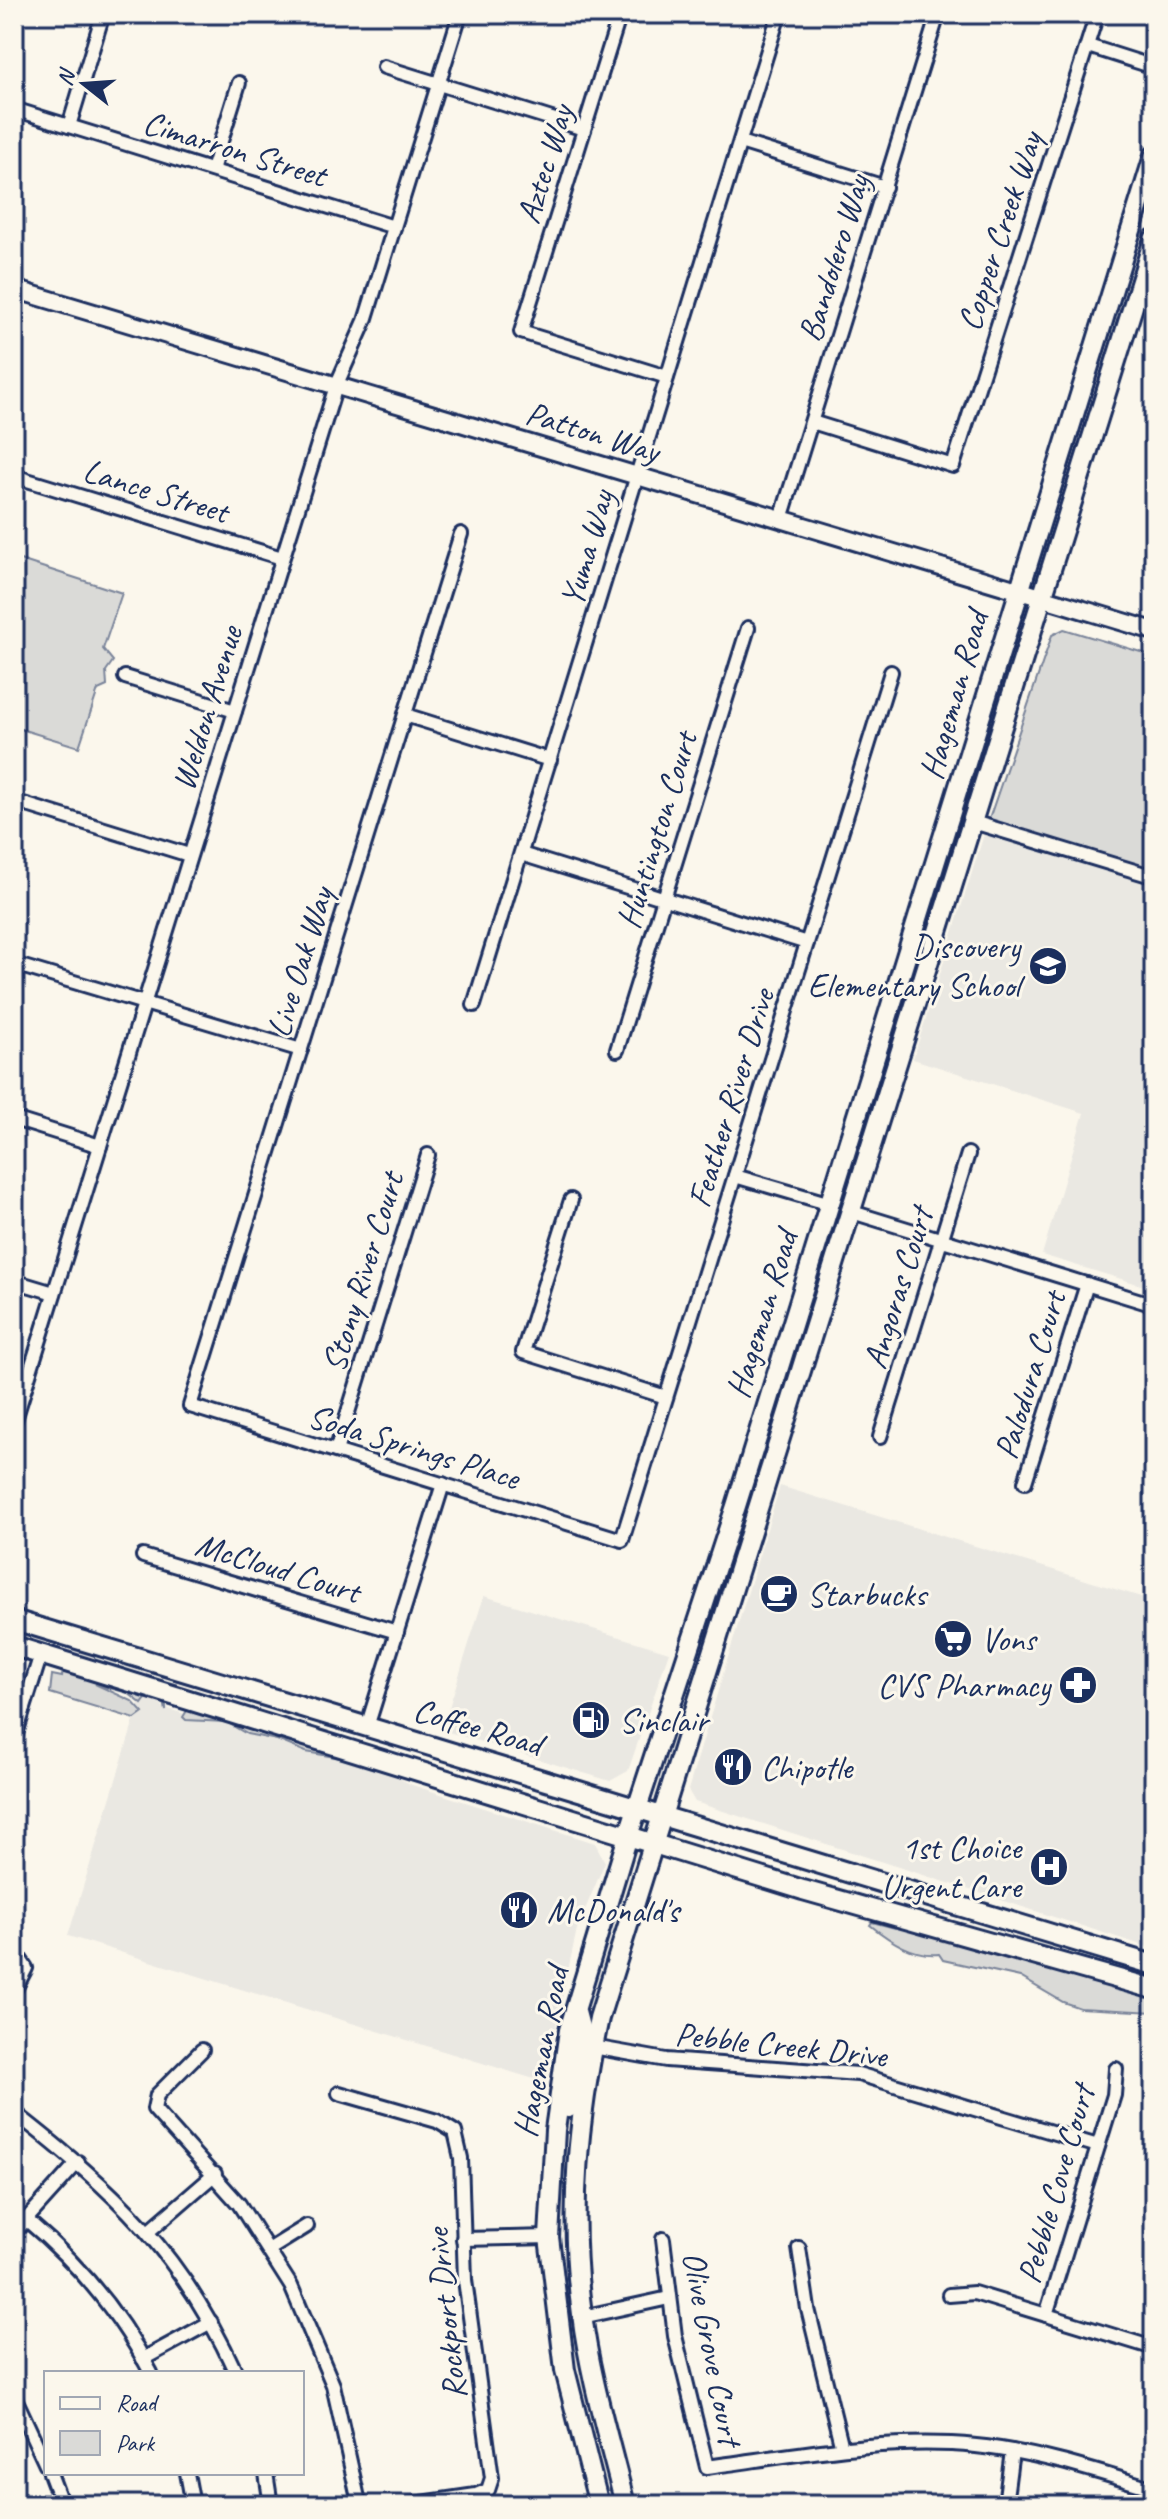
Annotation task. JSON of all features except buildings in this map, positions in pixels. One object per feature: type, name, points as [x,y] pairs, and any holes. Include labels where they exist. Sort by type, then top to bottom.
[{"type":"main road","name":"Hageman Road","points":[[599,2505],[565,2370],[549,2237],[549,2189],[560,2080],[575,2008],[736,1506],[827,1203],[1154,156]]},
{"type":"main road","name":"Hageman Road","points":[[625,2505],[582,2317],[575,2240],[576,2168],[593,2047],[812,1331],[852,1212],[1154,239]]},
{"type":"main road","points":[[852,1212],[841,1200],[862,1132],[859,1106]]},
{"type":"main road","points":[[812,1331],[818,1281],[834,1221],[827,1203]]},
{"type":"main road","points":[[724,1624],[716,1608],[735,1539],[736,1506]]},
{"type":"main road","name":"Coffee Road","points":[[14,1620],[639,1806],[1154,1965]]},
{"type":"main road","name":"Coffee Road","points":[[14,1646],[628,1836],[1154,1989]]},
{"type":"main road","points":[[179,1695],[185,1689],[197,1688],[285,1714],[300,1707]]},
{"type":"main road","points":[[575,2008],[582,2035],[565,2145],[576,2168]]},
{"type":"main road","points":[[549,2237],[561,2264],[566,2297],[582,2317]]},
{"type":"street","points":[[69,126],[103,14]]},
{"type":"street","name":"Weldon Avenue","points":[[14,1423],[336,386],[365,321],[460,14]]},
{"type":"street","name":"Aztec Way","points":[[620,14],[521,332],[667,377]]},
{"type":"street","name":"Yuma Way","points":[[474,1005],[779,14]]},
{"type":"street","name":"Bandolero Way","points":[[781,519],[938,14]]},
{"type":"street","name":"Copper Creek Way","points":[[812,422],[953,466],[1097,14]]},
{"type":"street","points":[[1088,46],[1154,67]]},
{"type":"street","points":[[384,67],[584,129]]},
{"type":"street","points":[[212,170],[239,83]]},
{"type":"street","name":"Cimarron Street","points":[[14,109],[394,227]]},
{"type":"street","points":[[740,142],[885,187]]},
{"type":"street","name":"Patton Way","points":[[14,289],[1154,631]]},
{"type":"street","name":"Lance Street","points":[[14,476],[282,558]]},
{"type":"street","name":"Live Oak Way","points":[[190,1406],[461,534]]},
{"type":"street","name":"Huntington Court","points":[[617,1050],[748,628]]},
{"type":"street","name":"Feather River Drive","points":[[622,1540],[891,672]]},
{"type":"street","points":[[125,677],[235,711]]},
{"type":"street","points":[[405,715],[550,760]]},
{"type":"street","points":[[14,801],[189,855]]},
{"type":"street","points":[[973,822],[1148,875]]},
{"type":"street","points":[[521,854],[807,943]]},
{"type":"street","points":[[14,964],[301,1050]]},
{"type":"street","points":[[14,1119],[100,1146]]},
{"type":"street","name":"Angoras Court","points":[[880,1437],[968,1154]]},
{"type":"street","name":"Stony River Court","points":[[336,1451],[428,1155]]},
{"type":"street","points":[[735,1176],[827,1203]]},
{"type":"street","points":[[571,1200],[523,1352],[666,1397]]},
{"type":"street","points":[[852,1212],[1154,1305]]},
{"type":"street","points":[[14,1281],[54,1293]]},
{"type":"street","name":"Palodura Court","points":[[1025,1482],[1087,1284]]},
{"type":"street","name":"Soda Springs Place","points":[[190,1406],[622,1540]]},
{"type":"street","points":[[367,1727],[443,1484]]},
{"type":"street","name":"McCloud Court","points":[[143,1556],[397,1632]]},
{"type":"street","points":[[14,1740],[41,1654]]},
{"type":"street","points":[[14,1950],[26,1968],[14,1991]]},
{"type":"street","name":"Pebble Creek Drive","points":[[593,2047],[666,2060],[858,2074],[1098,2146]]},
{"type":"street","points":[[202,2050],[157,2095],[154,2109],[215,2174],[270,2249],[322,2355],[342,2416],[358,2498],[363,2505]]},
{"type":"street","name":"Pebble Cove Court","points":[[1046,2315],[1114,2095],[1116,2069]]},
{"type":"street","name":"Rockport Drive","points":[[339,2093],[437,2121],[455,2132],[461,2158],[463,2239],[470,2323],[492,2478],[488,2490],[476,2495],[408,2505]]},
{"type":"street","points":[[14,2112],[78,2162],[149,2231],[211,2322],[235,2371]]},
{"type":"street","points":[[14,2233],[78,2162]]},
{"type":"street","points":[[149,2231],[215,2174]]},
{"type":"street","points":[[28,2221],[95,2286],[150,2371]]},
{"type":"street","points":[[270,2249],[307,2226]]},
{"type":"street","points":[[463,2239],[549,2237]]},
{"type":"street","name":"Olive Grove Court","points":[[663,2239],[669,2298],[707,2467],[842,2448]]},
{"type":"street","points":[[799,2248],[808,2309],[842,2448],[935,2443],[1012,2451],[1067,2462],[1154,2489]]},
{"type":"street","points":[[949,2295],[974,2293],[1154,2348]]},
{"type":"street","points":[[582,2317],[669,2298]]},
{"type":"street","points":[[143,2359],[211,2322]]},
{"type":"street","points":[[14,2396],[17,2411],[44,2461]]},
{"type":"street","points":[[1005,2505],[1012,2451]]},
{"type":"street","points":[[51,2475],[62,2505]]},
{"type":"street","points":[[187,2475],[193,2505]]},
{"type":"street","points":[[266,2475],[271,2505]]},
{"type":"shaded area","name":"Discovery Elementary School","points":[[987,825],[1154,874],[1154,1289],[1042,1255],[1084,1113],[913,1059]]},
{"type":"shaded area","points":[[780,1486],[1154,1601],[1154,1949],[695,1802],[688,1790]]},
{"type":"shaded area","points":[[484,1596],[669,1652],[628,1771],[610,1781],[442,1730]]},
{"type":"shaded area","points":[[142,1695],[159,1701],[162,1707],[188,1715],[194,1712],[387,1772],[412,1785],[595,1843],[605,1862],[577,1929],[544,2082],[68,1936]]},
{"type":"green space","points":[[14,558],[122,593],[103,649],[113,661],[106,671],[107,686],[98,690],[79,747],[14,727]]},
{"type":"green space","points":[[1064,629],[1154,656],[1154,874],[987,825],[1052,635]]},
{"type":"green space","points":[[63,1668],[148,1696],[142,1704],[128,1693],[95,1684],[132,1701],[143,1713],[135,1719],[50,1693],[52,1675],[62,1677]]},
{"type":"green space","points":[[188,1709],[364,1762],[306,1752],[277,1740],[247,1734],[226,1722],[186,1720],[183,1717]]},
{"type":"green space","points":[[872,1922],[895,1928],[899,1925],[1154,1998],[1154,2012],[1080,2008],[1063,2002],[1020,1977],[943,1960],[939,1954],[911,1950],[878,1931],[870,1925]]},
{"type":"place","name":"Discovery Elementary School","points":[[1048,966]]},
{"type":"place","name":"Starbucks","points":[[779,1594]]},
{"type":"place","name":"Vons","points":[[953,1639]]},
{"type":"place","name":"CVS Pharmacy","points":[[1078,1685]]},
{"type":"place","name":"Sinclair","points":[[591,1720]]},
{"type":"place","name":"Chipotle","points":[[733,1767]]},
{"type":"place","name":"1st Choice Urgent Care","points":[[1049,1867]]},
{"type":"place","name":"McDonald's","points":[[519,1910]]}]
